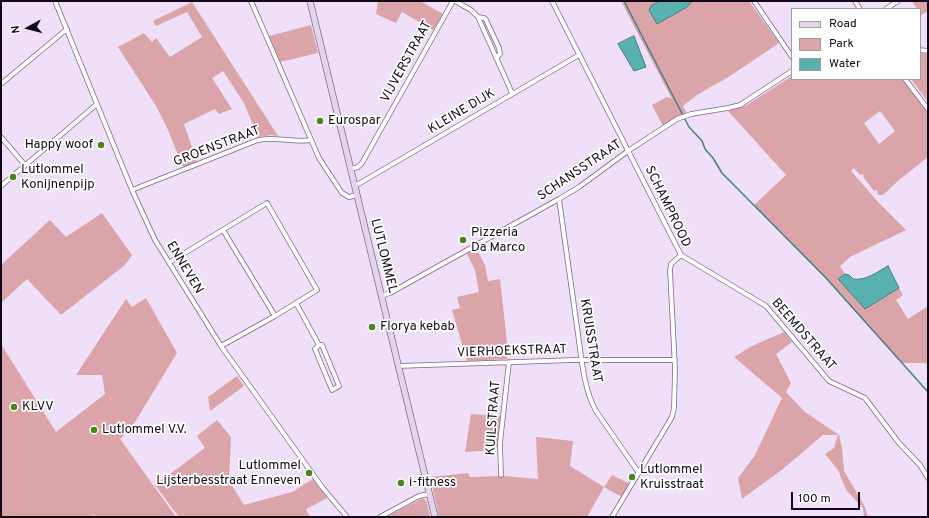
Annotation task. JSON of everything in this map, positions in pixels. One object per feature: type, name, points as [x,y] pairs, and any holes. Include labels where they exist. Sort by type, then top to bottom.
[{"type":"main road","name":"LUTLOMMEL","points":[[310,1],[435,517]]},
{"type":"street","name":"ENNEVEN","points":[[55,1],[149,228],[196,308],[221,346],[322,487],[347,517]]},
{"type":"street","points":[[251,1],[320,158],[342,193],[349,197],[357,195]]},
{"type":"street","points":[[454,1],[471,10],[478,17],[512,93]]},
{"type":"street","name":"VIJVERSTRAAT","points":[[351,169],[358,167],[362,163],[454,1]]},
{"type":"street","name":"SCHAMPROOD","points":[[552,1],[681,255],[671,264],[670,270],[675,360],[675,396],[672,417],[612,517]]},
{"type":"street","points":[[754,1],[791,56]]},
{"type":"street","points":[[888,8],[898,1]]},
{"type":"street","points":[[478,17],[486,20],[499,48],[500,54],[496,58]]},
{"type":"street","points":[[1,84],[67,29]]},
{"type":"street","name":"KLEINE DIJK","points":[[355,186],[579,55]]},
{"type":"street","name":"SCHANSSTRAAT","points":[[381,296],[390,293],[559,199],[579,187],[628,151],[684,116],[740,105],[791,72]]},
{"type":"street","points":[[906,80],[928,109]]},
{"type":"street","points":[[1,186],[97,104]]},
{"type":"street","points":[[1,137],[25,165]]},
{"type":"street","name":"GROENSTRAAT","points":[[132,190],[268,137],[305,141],[311,140]]},
{"type":"street","name":"KRUISSTRAAT","points":[[559,199],[582,360],[592,403],[639,473]]},
{"type":"street","points":[[170,262],[267,203],[317,290],[275,316],[221,346]]},
{"type":"street","points":[[223,230],[275,316]]},
{"type":"street","name":"BEEMDSTRAAT","points":[[681,255],[766,306],[829,381],[865,398],[899,443],[920,465],[928,478]]},
{"type":"street","points":[[296,303],[319,345],[322,345],[339,386],[332,390],[315,349],[319,345]]},
{"type":"street","name":"VIERHOEKSTRAAT","points":[[398,366],[582,360],[675,360]]},
{"type":"street","name":"KUILSTRAAT","points":[[501,475],[500,442],[509,362]]},
{"type":"street","points":[[380,517],[419,496],[429,494]]},
{"type":"green space","points":[[378,1],[420,1],[443,14],[433,30],[402,12],[396,23],[376,14]]},
{"type":"green space","points":[[621,1],[749,1],[779,43],[730,76],[697,95],[683,106],[686,113],[663,126],[652,105],[667,97],[672,99]]},
{"type":"green space","points":[[912,1],[928,1],[928,11],[921,15],[921,8],[916,8]]},
{"type":"green space","points":[[192,2],[278,136],[271,135],[258,137],[244,103],[223,71],[212,78],[232,109],[219,114],[215,109],[184,124],[197,162],[183,167],[168,130],[156,106],[118,47],[144,33],[152,42],[156,38],[170,57],[202,37],[187,12],[156,26],[153,21]]},
{"type":"green space","points":[[311,25],[318,53],[280,62],[269,36]]},
{"type":"green space","points":[[921,53],[928,54],[928,102],[912,80],[921,80]]},
{"type":"green space","points":[[791,77],[791,80],[905,80],[928,113],[928,157],[883,195],[878,195],[877,190],[874,191],[864,178],[863,174],[860,175],[854,168],[851,171],[878,202],[906,230],[850,257],[840,266],[845,274],[838,279],[865,309],[899,288],[903,295],[896,300],[908,319],[928,306],[928,364],[902,363],[826,278],[754,205],[786,175],[728,111],[747,105]],"holes":[[[880,111],[895,131],[879,144],[864,123]]]},
{"type":"green space","points":[[102,213],[132,255],[125,265],[61,315],[27,279],[1,303],[1,265],[50,220],[66,237]]},
{"type":"green space","points":[[476,248],[485,265],[488,281],[500,279],[507,342],[507,359],[467,361],[452,310],[460,308],[457,297],[479,292],[475,270],[467,254]]},
{"type":"green space","name":"Lutlommel V.V.","points":[[146,298],[177,353],[132,427],[120,439],[176,517],[95,517],[94,515],[89,517],[1,517],[1,344],[56,432],[105,394],[102,375],[76,375],[126,299],[132,307]]},
{"type":"green space","points":[[784,332],[792,342],[776,354],[791,383],[786,392],[805,412],[839,435],[844,471],[865,507],[868,517],[864,517],[863,508],[846,490],[838,470],[825,454],[834,448],[838,435],[823,435],[783,469],[742,499],[738,478],[755,455],[782,398],[734,357],[752,346]]},
{"type":"green space","points":[[237,376],[244,386],[210,411],[208,397]]},
{"type":"green space","points":[[471,414],[501,416],[498,444],[495,450],[465,452]]},
{"type":"green space","points":[[217,420],[231,437],[229,481],[244,505],[292,492],[313,479],[327,498],[306,509],[310,517],[179,517],[155,485],[205,448],[197,436]]},
{"type":"green space","points":[[536,437],[573,441],[570,466],[604,487],[587,517],[439,517],[430,477],[468,473],[470,477],[503,476],[538,479]]},
{"type":"green space","points":[[612,475],[630,484],[622,497],[604,487]]},
{"type":"green space","points":[[423,498],[427,502],[430,517],[386,517]]},
{"type":"water","points":[[660,1],[692,1],[687,7],[657,24],[649,10],[651,6]]},
{"type":"water","points":[[634,36],[646,67],[634,71],[618,44]]},
{"type":"water","points":[[888,266],[899,288],[865,309],[838,279],[845,274],[849,275],[853,279],[862,279],[871,276]]},
{"type":"waterway","points":[[624,1],[689,127],[702,141],[705,149],[713,158],[722,173],[826,278],[928,392]]},
{"type":"place","name":"Eurospar","points":[[320,121]]},
{"type":"place","name":"Happy woof","points":[[101,145]]},
{"type":"place","name":"Lutlommel Konijnenpijp","points":[[13,177]]},
{"type":"place","name":"Pizzeria Da Marco","points":[[463,240]]},
{"type":"place","name":"Florya kebab","points":[[372,327]]},
{"type":"place","name":"KLVV","points":[[14,407]]},
{"type":"place","name":"Lutlommel V.V.","points":[[94,430]]},
{"type":"place","name":"Lutlommel Lijsterbesstraat Enneven","points":[[309,473]]},
{"type":"place","name":"Lutlommel Kruisstraat","points":[[632,477]]},
{"type":"place","name":"i-fitness","points":[[401,483]]}]
